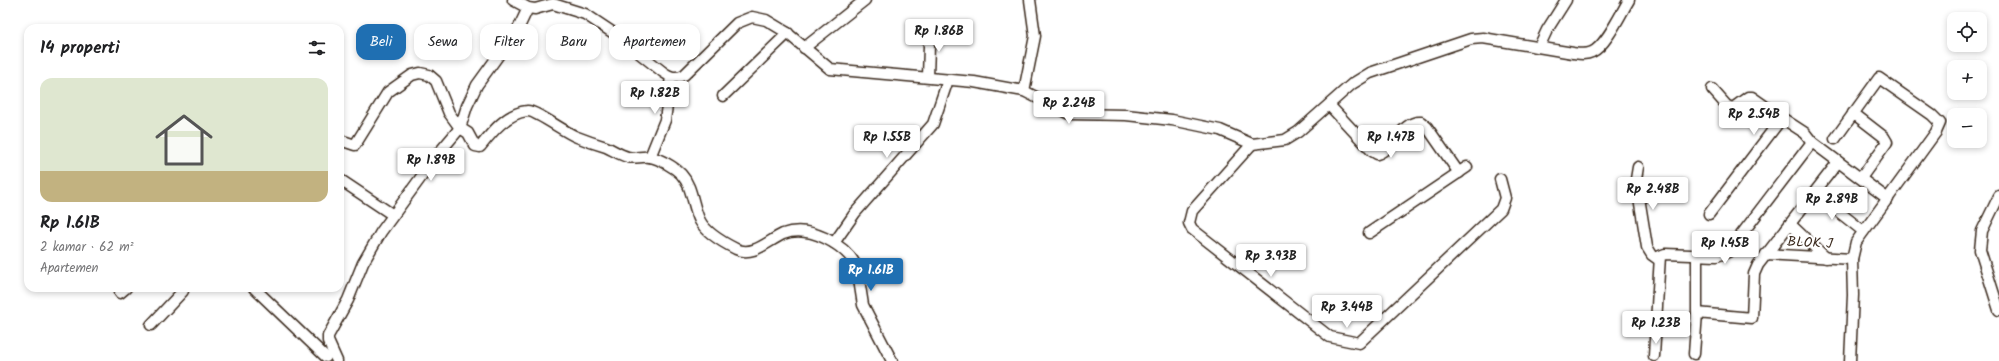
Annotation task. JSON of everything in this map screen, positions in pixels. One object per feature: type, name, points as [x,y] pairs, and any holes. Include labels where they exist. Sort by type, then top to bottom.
[{"type":"street","points":[[513,0],[528,8],[535,9],[553,2],[585,14],[615,34],[671,77],[679,77],[684,75],[737,23],[752,17],[766,20],[788,33],[830,69],[974,82],[1024,91],[1069,114],[1126,115],[1172,120],[1220,130],[1252,144],[1285,140],[1298,132],[1352,84],[1370,73],[1471,39],[1483,38],[1539,48],[1587,54],[1594,52],[1601,45],[1629,0]]},
{"type":"street","points":[[804,48],[865,0]]},
{"type":"street","points":[[1024,91],[1035,36],[1030,0]]},
{"type":"street","points":[[1539,48],[1547,30],[1566,0]]},
{"type":"street","points":[[337,361],[331,348],[328,336],[348,300],[363,264],[393,215],[438,154],[460,128],[467,106],[477,85],[519,27],[528,8]]},
{"type":"street","points":[[926,31],[929,46],[928,78]]},
{"type":"street","points":[[723,96],[788,33]]},
{"type":"street","points":[[344,141],[355,145],[388,92],[412,75],[420,73],[429,75],[436,81],[449,113],[460,128],[468,134],[475,146],[480,147],[496,128],[507,119],[519,112],[529,110],[575,137],[628,157],[650,157],[673,168],[681,174],[690,187],[701,222],[712,234],[736,249],[750,251],[784,234],[801,232],[818,236],[834,243],[855,262],[862,305],[892,361]]},
{"type":"street","points":[[650,157],[665,120],[671,77]]},
{"type":"street","points":[[1835,138],[1879,78],[1940,123],[1936,132],[1857,238],[1852,259],[1853,295],[1850,361]]},
{"type":"street","points":[[834,243],[854,213],[933,124],[948,80]]},
{"type":"street","points":[[1712,89],[1727,106],[1733,108],[1748,97],[1752,98],[1805,133],[1812,142],[1888,198]]},
{"type":"street","points":[[1328,105],[1372,151],[1378,154],[1384,151],[1410,125],[1421,122],[1427,127],[1463,170],[1369,233]]},
{"type":"street","points":[[1853,113],[1884,137],[1887,142],[1861,178]]},
{"type":"street","points":[[1709,214],[1782,118]]},
{"type":"street","points":[[1655,359],[1660,256],[1665,254],[1716,256],[1728,252],[1812,142]]},
{"type":"street","points":[[1252,144],[1192,211],[1188,222],[1192,230],[1330,337],[1359,343],[1501,209],[1505,198],[1500,179]]},
{"type":"street","points":[[1697,313],[1752,318],[1754,274],[1758,265],[1838,162]]},
{"type":"street","points":[[1638,167],[1636,179],[1647,247],[1652,255],[1659,260]]},
{"type":"street","points":[[344,182],[393,215]]},
{"type":"street","points":[[1815,193],[1863,231]]},
{"type":"street","points":[[1998,306],[1980,250],[1982,231],[1999,196]]},
{"type":"street","points":[[1790,224],[1826,258]]},
{"type":"street","name":"BLOK J","points":[[1766,254],[1852,259]]},
{"type":"street","points":[[1694,354],[1697,313],[1697,256]]},
{"type":"street","points":[[151,325],[182,292]]},
{"type":"street","points":[[258,292],[325,359],[331,348]]}]
